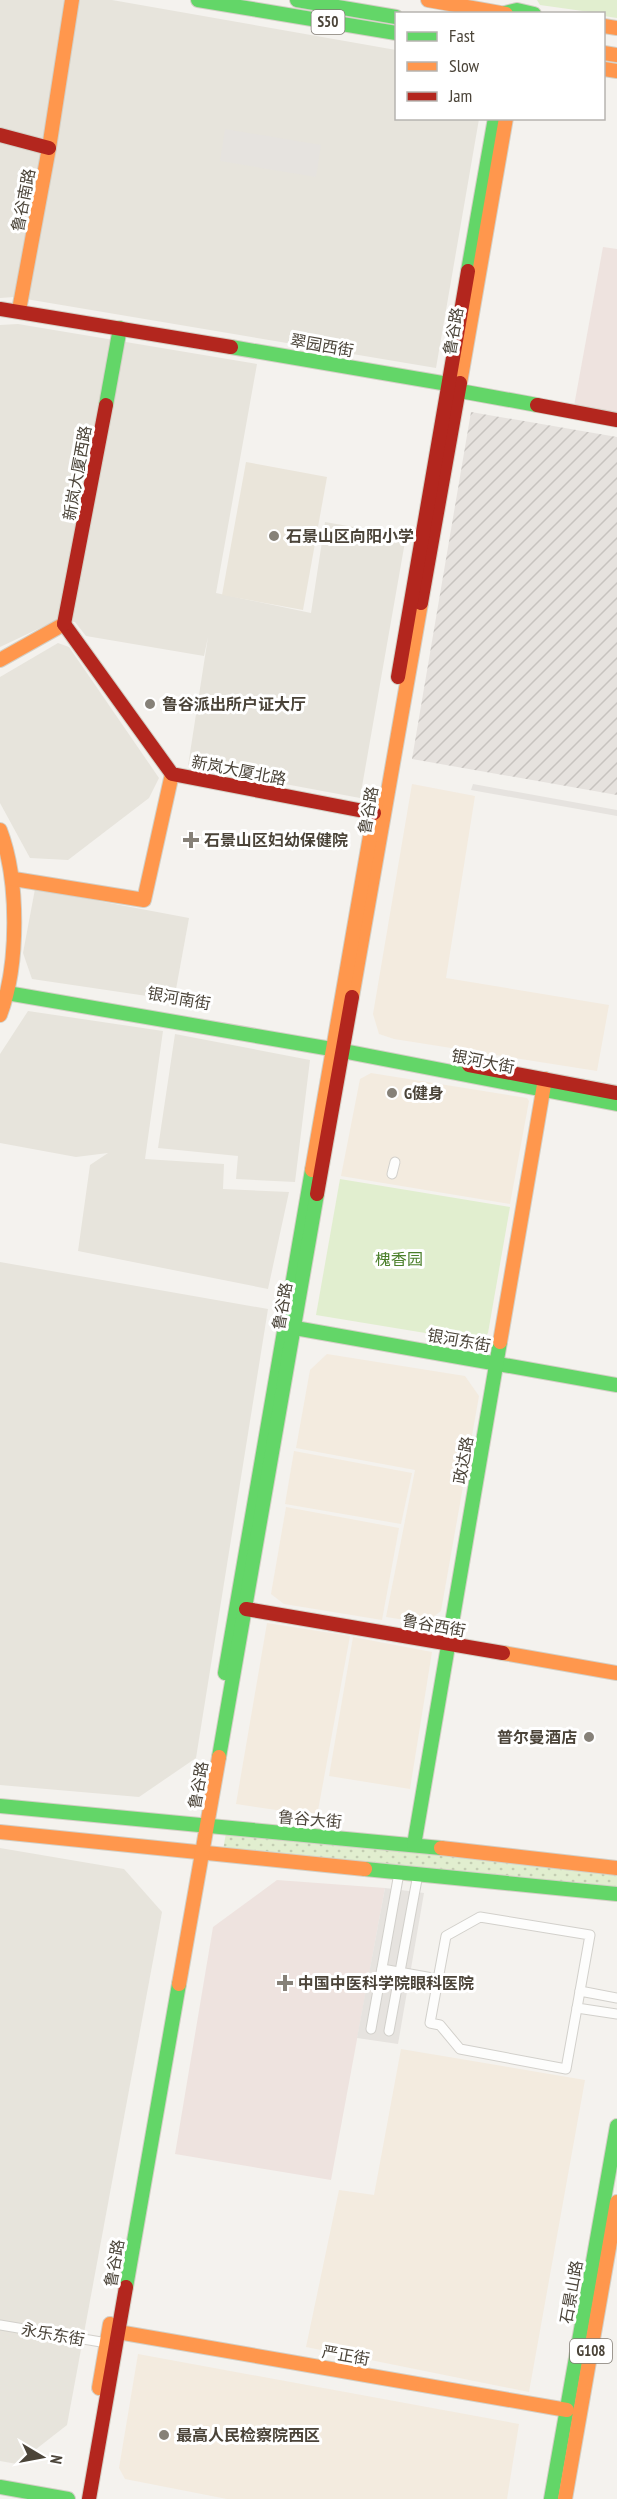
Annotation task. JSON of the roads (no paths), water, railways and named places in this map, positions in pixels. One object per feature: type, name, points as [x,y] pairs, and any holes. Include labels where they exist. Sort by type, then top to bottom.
[{"type":"main road","name":"鲁谷南路","points":[[19,310],[49,148],[72,0]]},
{"type":"main road","name":"S50","points":[[198,0],[395,33]]},
{"type":"main road","name":"S50","points":[[297,0],[395,17]]},
{"type":"main road","points":[[428,0],[512,11]]},
{"type":"main road","points":[[507,0],[512,11]]},
{"type":"main road","name":"鲁谷路","points":[[204,1826],[339,1046],[391,767],[454,388],[495,120]]},
{"type":"main road","name":"鲁谷路","points":[[79,2499],[106,2343],[246,1609],[295,1328],[374,813],[506,120]]},
{"type":"main road","name":"鲁谷南路","points":[[0,135],[49,148]]},
{"type":"main road","points":[[0,309],[19,310]]},
{"type":"main road","name":"翠园西街","points":[[19,310],[454,388],[617,420]]},
{"type":"main road","name":"新岚大厦西路","points":[[64,624],[120,328]]},
{"type":"main road","points":[[0,660],[64,624]]},
{"type":"main road","name":"新岚大厦北路","points":[[64,624],[172,774],[374,813]]},
{"type":"main road","points":[[14,879],[144,900],[172,774]]},
{"type":"main road","points":[[0,830],[14,879],[15,908],[8,989],[0,1014]]},
{"type":"main road","name":"银河南街","points":[[8,989],[339,1046]]},
{"type":"main road","name":"银河大街","points":[[339,1046],[543,1084],[617,1093]]},
{"type":"main road","name":"银河大街","points":[[543,1084],[617,1104]]},
{"type":"main road","name":"政达路","points":[[414,1845],[543,1084]]},
{"type":"main road","name":"银河东街","points":[[295,1328],[617,1385]]},
{"type":"main road","name":"鲁谷西街","points":[[246,1609],[617,1673]]},
{"type":"main road","name":"鲁谷大街","points":[[0,1806],[414,1845],[617,1868]]},
{"type":"main road","points":[[0,1832],[617,1894]]},
{"type":"main road","name":"鲁谷路","points":[[89,2499],[199,1852]]},
{"type":"main road","name":"石景山路","points":[[551,2499],[617,2126]]},
{"type":"main road","name":"石景山路","points":[[565,2499],[617,2202]]},
{"type":"main road","name":"严正街","points":[[118,2332],[567,2410]]},
{"type":"main road","points":[[0,2487],[68,2499]]},
{"type":"street","points":[[392,1174],[394,1161]]},
{"type":"street","points":[[371,2029],[399,1873]]},
{"type":"street","points":[[389,2031],[418,1874]]},
{"type":"street","points":[[480,1917],[590,1935],[580,1991],[566,2070],[460,2049],[440,2025],[430,2023],[446,1936],[480,1917]]},
{"type":"street","points":[[382,1969],[438,1979]]},
{"type":"street","points":[[580,1991],[617,1998]]},
{"type":"street","points":[[578,2008],[617,2014]]},
{"type":"street","name":"永乐东街","points":[[0,2325],[106,2343]]},
{"type":"place","name":"石景山区向阳小学","points":[[274,536]]},
{"type":"place","name":"鲁谷派出所户证大厅","points":[[150,704]]},
{"type":"place","name":"石景山区妇幼保健院","points":[[191,840]]},
{"type":"place","name":"G健身","points":[[392,1093]]},
{"type":"place","name":"普尔曼酒店","points":[[589,1737]]},
{"type":"place","name":"中国中医科学院眼科医院","points":[[285,1983]]},
{"type":"place","name":"最高人民检察院西区","points":[[164,2435]]},
{"type":"park label","name":"槐香园","points":[[399,1259]]}]
